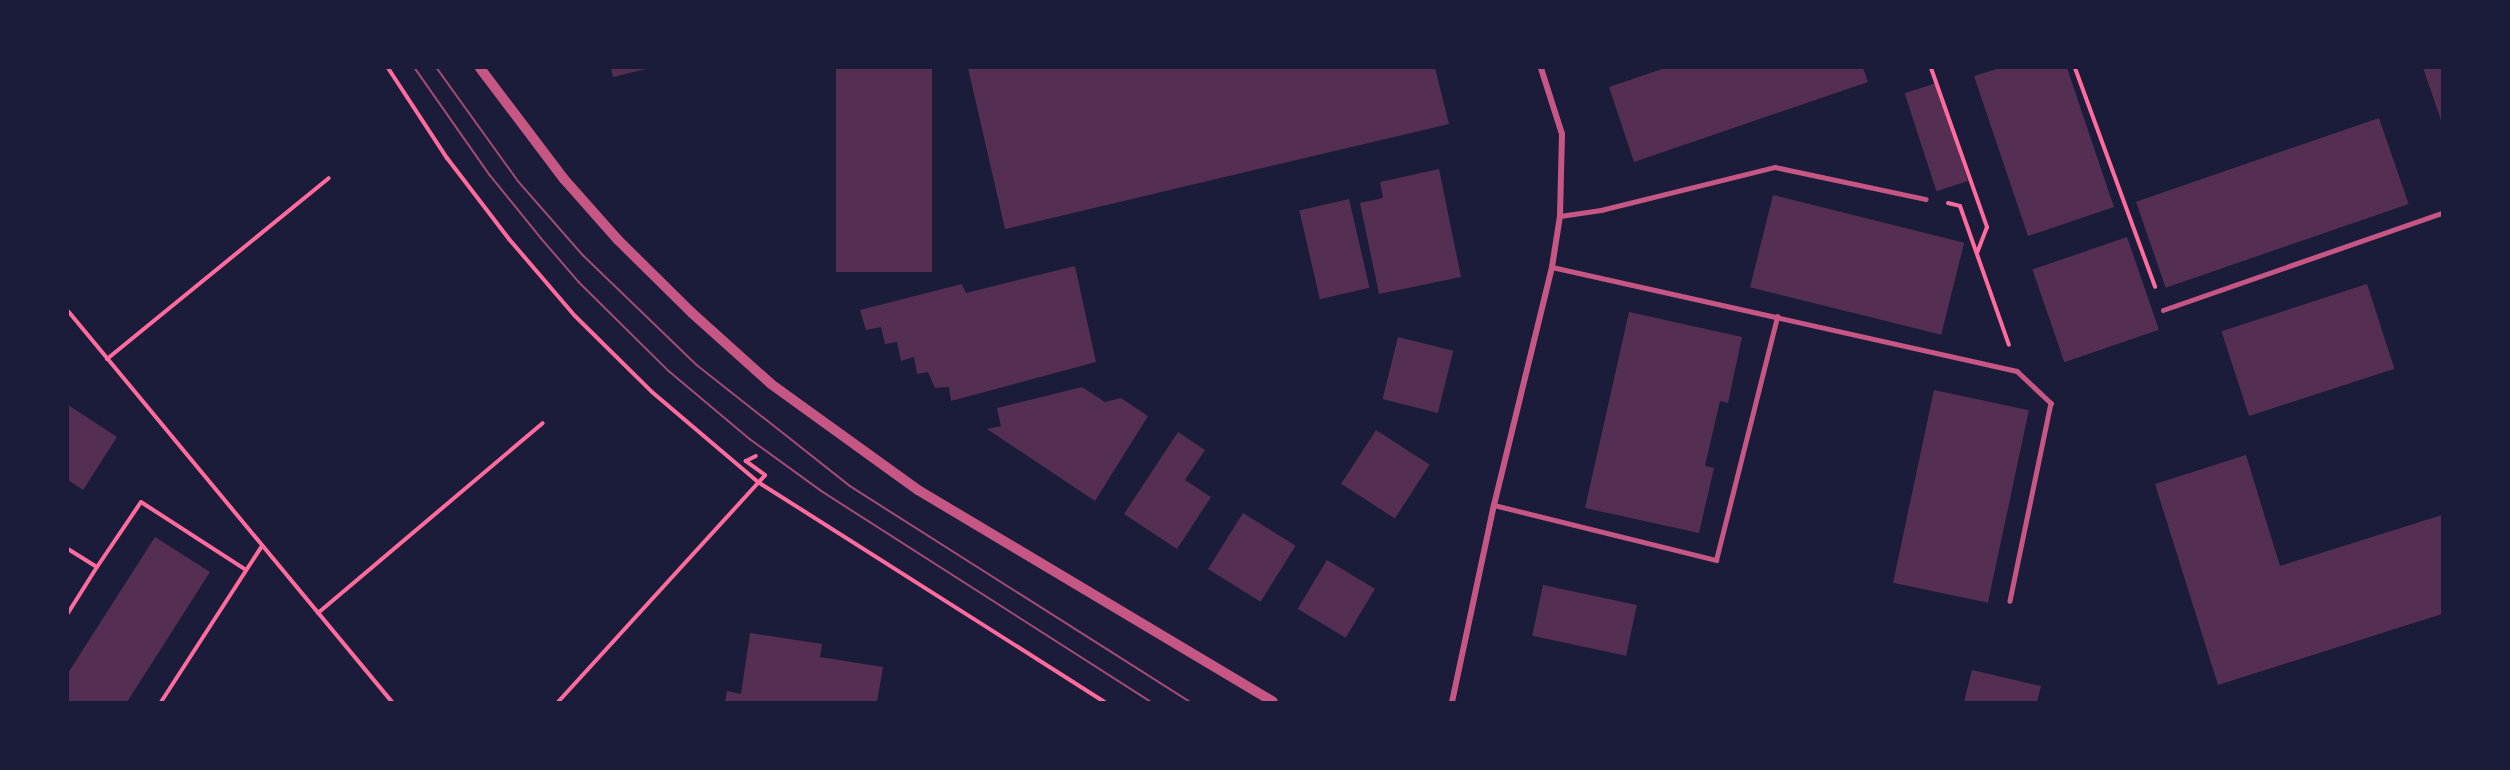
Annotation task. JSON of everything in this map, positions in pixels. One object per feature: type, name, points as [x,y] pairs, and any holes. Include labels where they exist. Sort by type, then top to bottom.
[{"type":"street","points":[[480,68],[564,179],[618,240],[692,313],[771,384],[918,490],[1274,702]]},
{"type":"street","points":[[1452,702],[1494,505],[1552,267],[1560,216],[1562,134],[1541,68]]},
{"type":"lane","points":[[1560,216],[1600,210],[1775,167],[1926,199]]},
{"type":"lane","points":[[2163,310],[2442,213]]},
{"type":"lane","points":[[1552,267],[2018,371],[2051,404],[2010,601]]},
{"type":"lane","points":[[1494,505],[1716,560],[1777,317]]},
{"type":"path","points":[[388,68],[447,158],[509,240],[575,316],[652,392],[758,482],[1104,702]]},
{"type":"path","points":[[1931,68],[1987,227],[1977,253]]},
{"type":"path","points":[[2075,68],[2163,310]]},
{"type":"path","points":[[107,359],[329,178]]},
{"type":"path","points":[[1926,199],[1960,206],[2018,371]]},
{"type":"path","points":[[68,311],[392,702]]},
{"type":"path","points":[[318,613],[543,423]]},
{"type":"path","points":[[558,702],[765,475],[746,461],[756,456]]},
{"type":"path","points":[[68,613],[141,502],[246,570]]},
{"type":"path","points":[[161,702],[262,546]]},
{"type":"path","points":[[68,549],[97,567]]},
{"type":"building","points":[[611,68],[650,68],[613,77]]},
{"type":"building","points":[[836,68],[932,68],[932,272],[836,272]]},
{"type":"building","points":[[968,68],[1435,68],[1449,124],[1005,229]]},
{"type":"building","points":[[1665,68],[1863,68],[1868,82],[1634,162],[1609,87]]},
{"type":"building","points":[[2000,68],[2067,68],[2114,207],[2028,236],[1974,76]]},
{"type":"building","points":[[2423,68],[2442,68],[2442,123]]},
{"type":"building","points":[[1936,83],[1968,181],[1936,191],[1905,93]]},
{"type":"building","points":[[2379,118],[2409,204],[2166,288],[2136,202]]},
{"type":"building","points":[[1439,169],[1461,277],[1379,294],[1360,203],[1383,198],[1380,182]]},
{"type":"building","points":[[1773,195],[1964,243],[1941,335],[1750,287]]},
{"type":"building","points":[[1349,199],[1369,288],[1320,299],[1299,210]]},
{"type":"building","points":[[2127,237],[2159,330],[2064,362],[2032,270]]},
{"type":"building","points":[[1075,266],[1096,362],[951,401],[949,387],[935,388],[928,372],[917,374],[914,357],[901,361],[897,342],[885,344],[881,327],[866,330],[860,310],[962,284],[966,293]]},
{"type":"building","points":[[2367,284],[2395,369],[2249,416],[2221,331]]},
{"type":"building","points":[[1629,312],[1742,337],[1728,403],[1720,401],[1705,466],[1714,468],[1699,533],[1585,508]]},
{"type":"building","points":[[1398,337],[1453,351],[1438,413],[1383,399]]},
{"type":"building","points":[[1082,387],[1105,402],[1121,398],[1148,416],[1095,501],[987,429],[1001,426],[997,408]]},
{"type":"building","points":[[1934,390],[2029,410],[1988,603],[1893,583]]},
{"type":"building","points":[[68,405],[117,437],[83,490],[68,480]]},
{"type":"building","points":[[1376,430],[1430,465],[1395,519],[1341,484]]},
{"type":"building","points":[[1178,432],[1205,450],[1185,480],[1211,497],[1177,549],[1124,514]]},
{"type":"building","points":[[2246,455],[2280,566],[2442,515],[2442,614],[2218,685],[2155,484]]},
{"type":"building","points":[[1243,513],[1296,546],[1261,602],[1208,569]]},
{"type":"building","points":[[155,537],[210,572],[127,702],[68,702],[68,673]]},
{"type":"building","points":[[1327,560],[1375,589],[1346,638],[1298,609]]},
{"type":"building","points":[[1543,585],[1637,605],[1626,656],[1532,636]]},
{"type":"building","points":[[750,633],[822,644],[820,657],[883,667],[877,702],[725,702],[727,691],[741,694]]},
{"type":"building","points":[[1972,670],[2041,686],[2037,702],[1964,702]]},
{"type":"tram line","points":[[415,68],[490,175],[541,238],[579,282],[669,371],[750,439],[823,492],[1152,702]]},
{"type":"tram line","points":[[437,68],[519,182],[583,255],[697,365],[850,486],[1191,702]]}]
